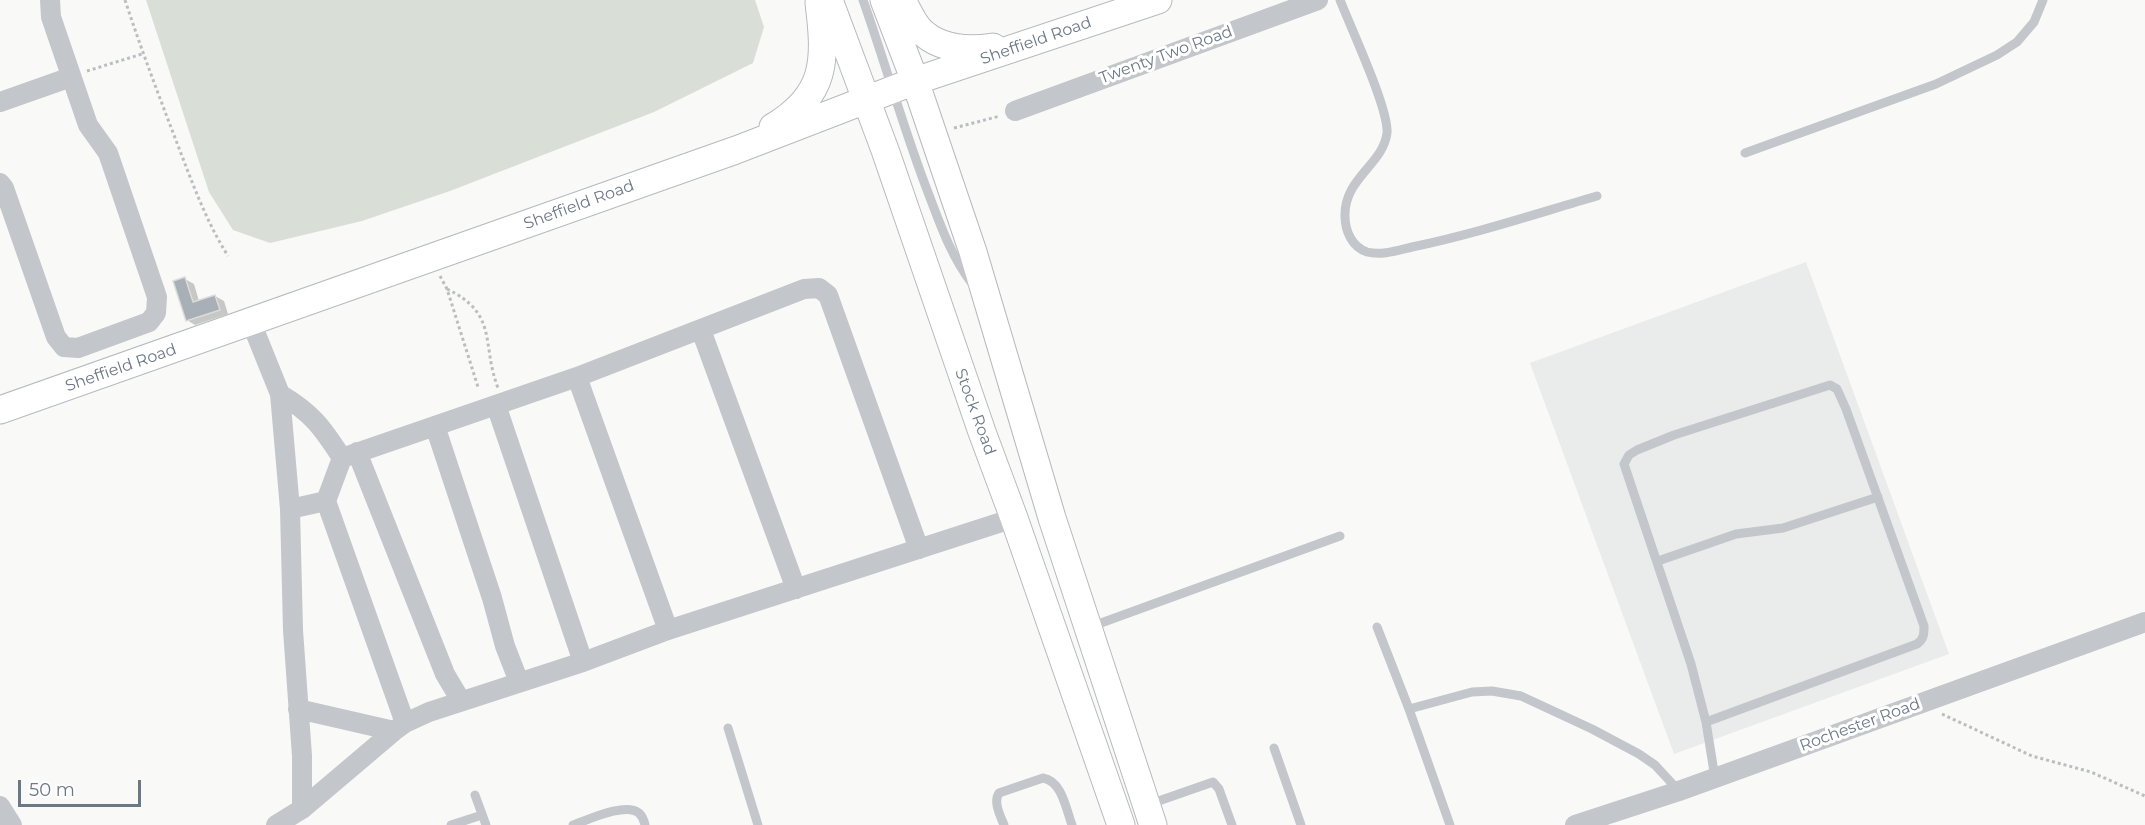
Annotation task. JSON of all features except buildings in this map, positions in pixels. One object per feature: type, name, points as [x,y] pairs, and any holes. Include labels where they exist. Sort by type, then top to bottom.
[{"type":"main road","points":[[736,150],[790,117],[805,102],[817,82],[824,47],[819,0]]},
{"type":"main road","name":"Stock Road","points":[[829,0],[1121,825]]},
{"type":"main road","points":[[884,0],[904,85],[973,252],[1052,518],[1150,815]]},
{"type":"main road","points":[[902,0],[918,28],[939,43],[957,48],[978,49],[1043,38]]},
{"type":"main road","name":"Sheffield Road","points":[[0,411],[736,150],[904,85],[1158,0]]},
{"type":"street","points":[[0,183],[4,188],[57,337],[64,347],[78,348],[149,322],[156,313],[157,297],[108,153],[88,125],[51,17],[50,0]]},
{"type":"street","name":"Twenty Two Road","points":[[1015,111],[1318,0]]},
{"type":"street","points":[[0,102],[71,77]]},
{"type":"street","points":[[399,727],[326,501],[350,455],[577,377],[804,289],[819,288],[828,295],[918,549]]},
{"type":"street","points":[[251,321],[280,394],[290,509],[293,630],[302,756],[302,809]]},
{"type":"street","points":[[701,330],[796,589]]},
{"type":"street","points":[[577,377],[668,630]]},
{"type":"street","points":[[280,394],[303,408],[350,455],[445,674],[461,701]]},
{"type":"street","points":[[500,403],[583,662]]},
{"type":"street","points":[[435,426],[492,598],[505,646],[519,682]]},
{"type":"street","points":[[290,509],[326,501]]},
{"type":"street","points":[[276,825],[302,809],[399,727],[429,712],[583,662],[668,630],[1014,518]]},
{"type":"street","name":"Rochester Road","points":[[1575,825],[1679,791],[2145,622]]},
{"type":"street","points":[[298,709],[399,727]]},
{"type":"street","points":[[0,806],[12,825]]},
{"type":"lane","points":[[863,0],[904,85]]},
{"type":"lane","points":[[1340,0],[1379,98],[1387,133],[1373,162],[1350,190],[1346,203],[1346,229],[1356,245],[1365,252],[1373,253],[1455,238],[1597,196]]},
{"type":"lane","points":[[1745,153],[1936,84],[1997,55],[2017,42],[2034,22],[2043,0]]},
{"type":"lane","points":[[1706,722],[1917,644],[1922,640],[1924,626],[1878,497],[1841,396],[1837,389],[1830,386],[1674,435],[1629,455],[1624,465],[1691,664],[1706,722],[1715,778]]},
{"type":"lane","points":[[1658,561],[1736,534],[1783,528],[1878,497]]},
{"type":"lane","points":[[1088,628],[1340,536]]},
{"type":"lane","points":[[1377,627],[1450,825]]},
{"type":"lane","points":[[1409,709],[1472,692],[1492,691],[1521,696],[1639,754],[1655,765],[1679,791]]},
{"type":"lane","points":[[728,728],[758,825]]},
{"type":"lane","points":[[1274,748],[1301,825]]},
{"type":"lane","points":[[1004,825],[996,803],[997,795],[1002,790],[1043,778],[1053,781],[1058,788],[1072,825]]},
{"type":"lane","points":[[1150,815],[1213,782],[1220,789],[1232,825]]},
{"type":"lane","points":[[451,825],[484,820],[475,795]]},
{"type":"lane","points":[[573,825],[620,810],[633,809],[641,814],[645,825]]},
{"type":"path","points":[[125,0],[142,54],[196,192],[228,256]]},
{"type":"path","points":[[71,77],[142,54]]},
{"type":"path","points":[[945,129],[987,121],[1015,111]]},
{"type":"path","points":[[437,273],[447,289],[478,387]]},
{"type":"path","points":[[447,289],[459,295],[479,313],[485,325],[490,347],[490,364],[500,403]]},
{"type":"path","points":[[1927,701],[1945,717],[2032,756],[2091,772],[2145,796]]},
{"type":"shaded area","points":[[146,0],[755,0],[764,27],[753,63],[654,112],[450,191],[362,221],[270,243],[233,230],[209,192]]},
{"type":"shaded area","points":[[1806,262],[1949,654],[1674,754],[1530,363]]}]
